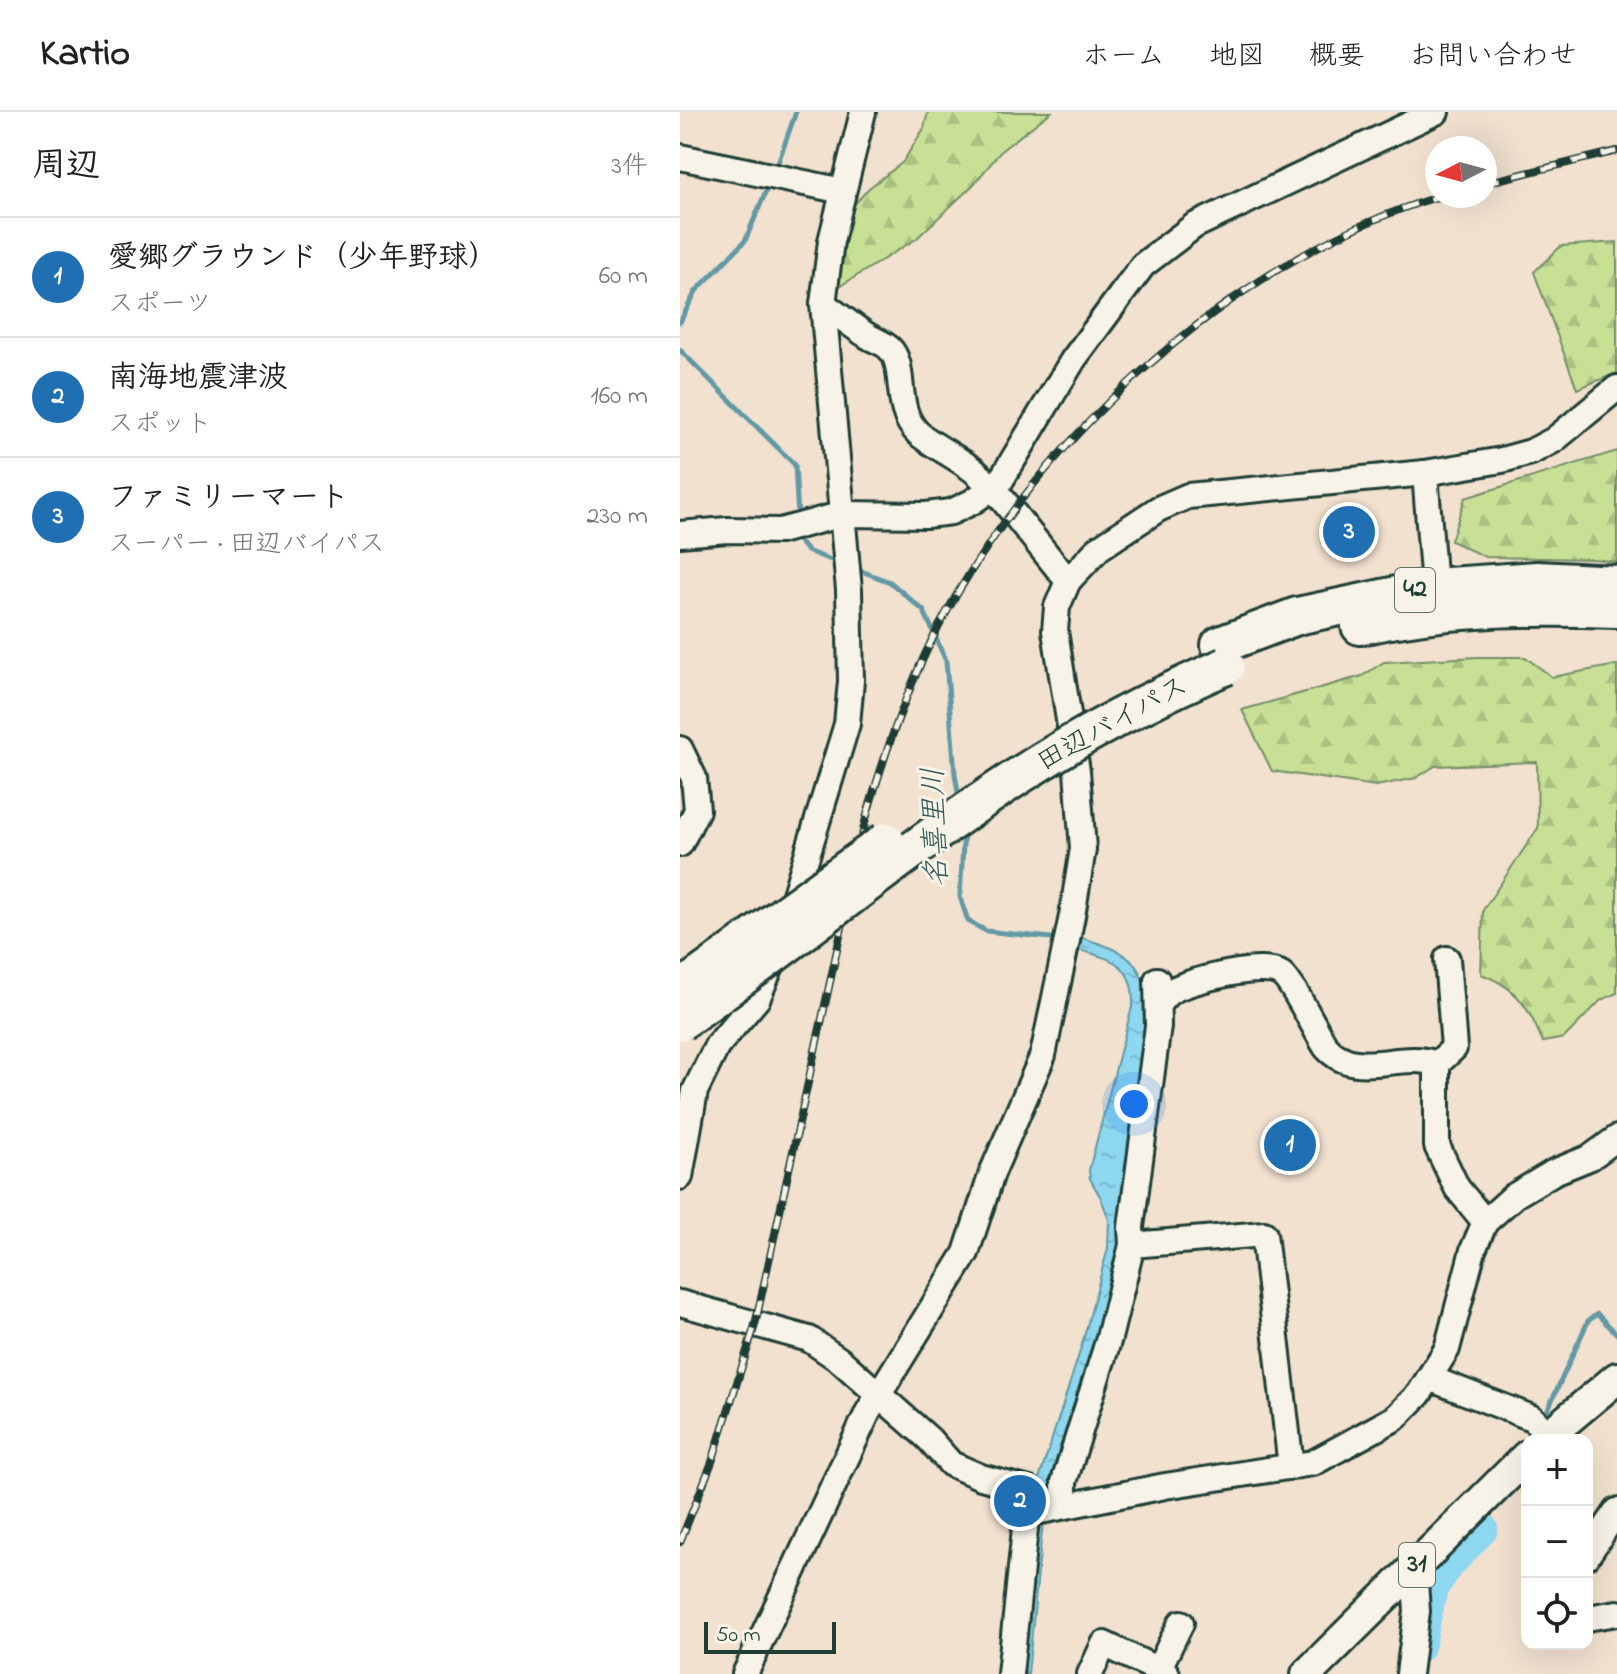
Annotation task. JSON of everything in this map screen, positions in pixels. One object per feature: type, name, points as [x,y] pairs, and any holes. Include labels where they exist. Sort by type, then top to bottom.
[{"type":"highway","name":"田辺バイパス","points":[[680,990],[944,799],[1082,710],[1149,674],[1391,619],[1435,600],[1537,580],[1617,584]]},
{"type":"highway","name":"田辺バイパス","points":[[1435,600],[1617,609]]},
{"type":"highway","name":"田辺バイパス","points":[[680,1022],[993,793],[1223,655]]},
{"type":"main road","points":[[1541,1431],[1617,1378]]},
{"type":"main road","name":"31","points":[[1307,1674],[1521,1462]]},
{"type":"street","points":[[680,1177],[695,1091],[717,1046],[757,999],[770,972],[847,724],[851,681],[849,590],[823,304],[831,241],[863,112]]},
{"type":"street","points":[[680,534],[727,530],[780,531],[843,514],[926,515],[951,512],[972,502],[992,490],[1073,360],[1143,265],[1194,226],[1436,112]]},
{"type":"street","points":[[680,157],[843,191]]},
{"type":"street","points":[[823,304],[890,349],[897,364],[903,412],[916,431],[931,444],[971,468],[988,484],[1068,581]]},
{"type":"street","points":[[745,1674],[878,1394],[966,1253],[992,1173],[1043,1055],[1083,849],[1077,771],[1055,631],[1057,607],[1068,581],[1099,548],[1158,509],[1188,496],[1425,473],[1502,460],[1531,452],[1554,440],[1617,388]]},
{"type":"street","points":[[1425,473],[1435,600]]},
{"type":"street","points":[[680,749],[694,778],[697,810],[680,844]]},
{"type":"street","points":[[1447,959],[1454,1048],[1437,1064],[1437,1146],[1457,1188],[1485,1222]]},
{"type":"street","points":[[1060,1507],[1064,1482],[1109,1338],[1132,1245],[1131,1227],[1159,991],[1170,991],[1255,969],[1270,969],[1283,975],[1334,1056],[1357,1064],[1415,1060],[1437,1064]]},
{"type":"street","points":[[1028,1514],[1165,1486],[1313,1463],[1395,1418],[1419,1394],[1447,1349],[1473,1250],[1485,1222],[1514,1196],[1554,1172],[1591,1157],[1617,1138]]},
{"type":"street","points":[[1132,1245],[1264,1234],[1291,1467]]},
{"type":"street","points":[[680,1303],[809,1339],[841,1361],[929,1439],[951,1464],[981,1477],[1029,1490],[1010,1674]]},
{"type":"street","points":[[1429,1378],[1541,1431]]},
{"type":"street","points":[[1593,1547],[1617,1511]]},
{"type":"street","points":[[1409,1674],[1417,1611],[1414,1568]]},
{"type":"street","points":[[1593,1617],[1617,1613]]},
{"type":"street","points":[[1090,1674],[1104,1644],[1162,1672],[1181,1623]]},
{"type":"green space","points":[[928,112],[1051,112],[1002,150],[973,185],[916,239],[837,288],[851,208],[869,188],[903,162],[924,128]]},
{"type":"green space","points":[[1617,242],[1617,373],[1577,389],[1534,272],[1561,246]]},
{"type":"green space","points":[[1617,451],[1617,562],[1485,557],[1451,541],[1465,498]]},
{"type":"green space","points":[[1525,657],[1552,677],[1617,665],[1617,993],[1601,1000],[1564,1038],[1543,1042],[1521,1000],[1505,986],[1481,974],[1483,910],[1538,828],[1537,762],[1435,766],[1416,778],[1376,786],[1272,771],[1242,710],[1362,676],[1384,662]]},
{"type":"water","points":[[1075,936],[1104,945],[1128,958],[1142,978],[1145,1009],[1151,1017],[1114,1270],[1090,1361],[1056,1465],[1042,1531],[1028,1674],[1014,1674],[1035,1492],[1081,1348],[1108,1248],[1109,1220],[1090,1179],[1089,1170],[1133,1003],[1129,978],[1123,970],[1107,959],[1073,948]]},
{"type":"waterway","name":"名喜里川","points":[[775,171],[796,112]]},
{"type":"waterway","name":"名喜里川","points":[[680,322],[696,291],[745,241],[769,184]]},
{"type":"waterway","name":"名喜里川","points":[[680,350],[795,465],[798,517]]},
{"type":"waterway","name":"名喜里川","points":[[797,535],[807,551],[839,563]]},
{"type":"waterway","name":"名喜里川","points":[[856,569],[890,582],[924,611],[946,661],[959,798]]},
{"type":"waterway","name":"名喜里川","points":[[964,828],[960,897],[968,921],[986,931],[1060,939]]},
{"type":"waterway","points":[[1544,1418],[1588,1321],[1597,1314],[1617,1334]]},
{"type":"waterway","points":[[1419,1646],[1432,1588],[1448,1565],[1482,1529]]},
{"type":"railway","points":[[1497,180],[1617,151]]},
{"type":"railway","points":[[680,1542],[712,1462],[755,1325],[865,822],[893,732],[929,646],[970,573],[1020,502],[1078,434],[1142,371],[1211,314],[1285,265],[1362,225],[1425,202]]},
{"type":"place","name":"ファミリーマート","points":[[1349,532]]},
{"type":"place","name":"愛郷グラウンド（少年野球）","points":[[1290,1145]]},
{"type":"place","name":"南海地震津波","points":[[1020,1501]]}]
